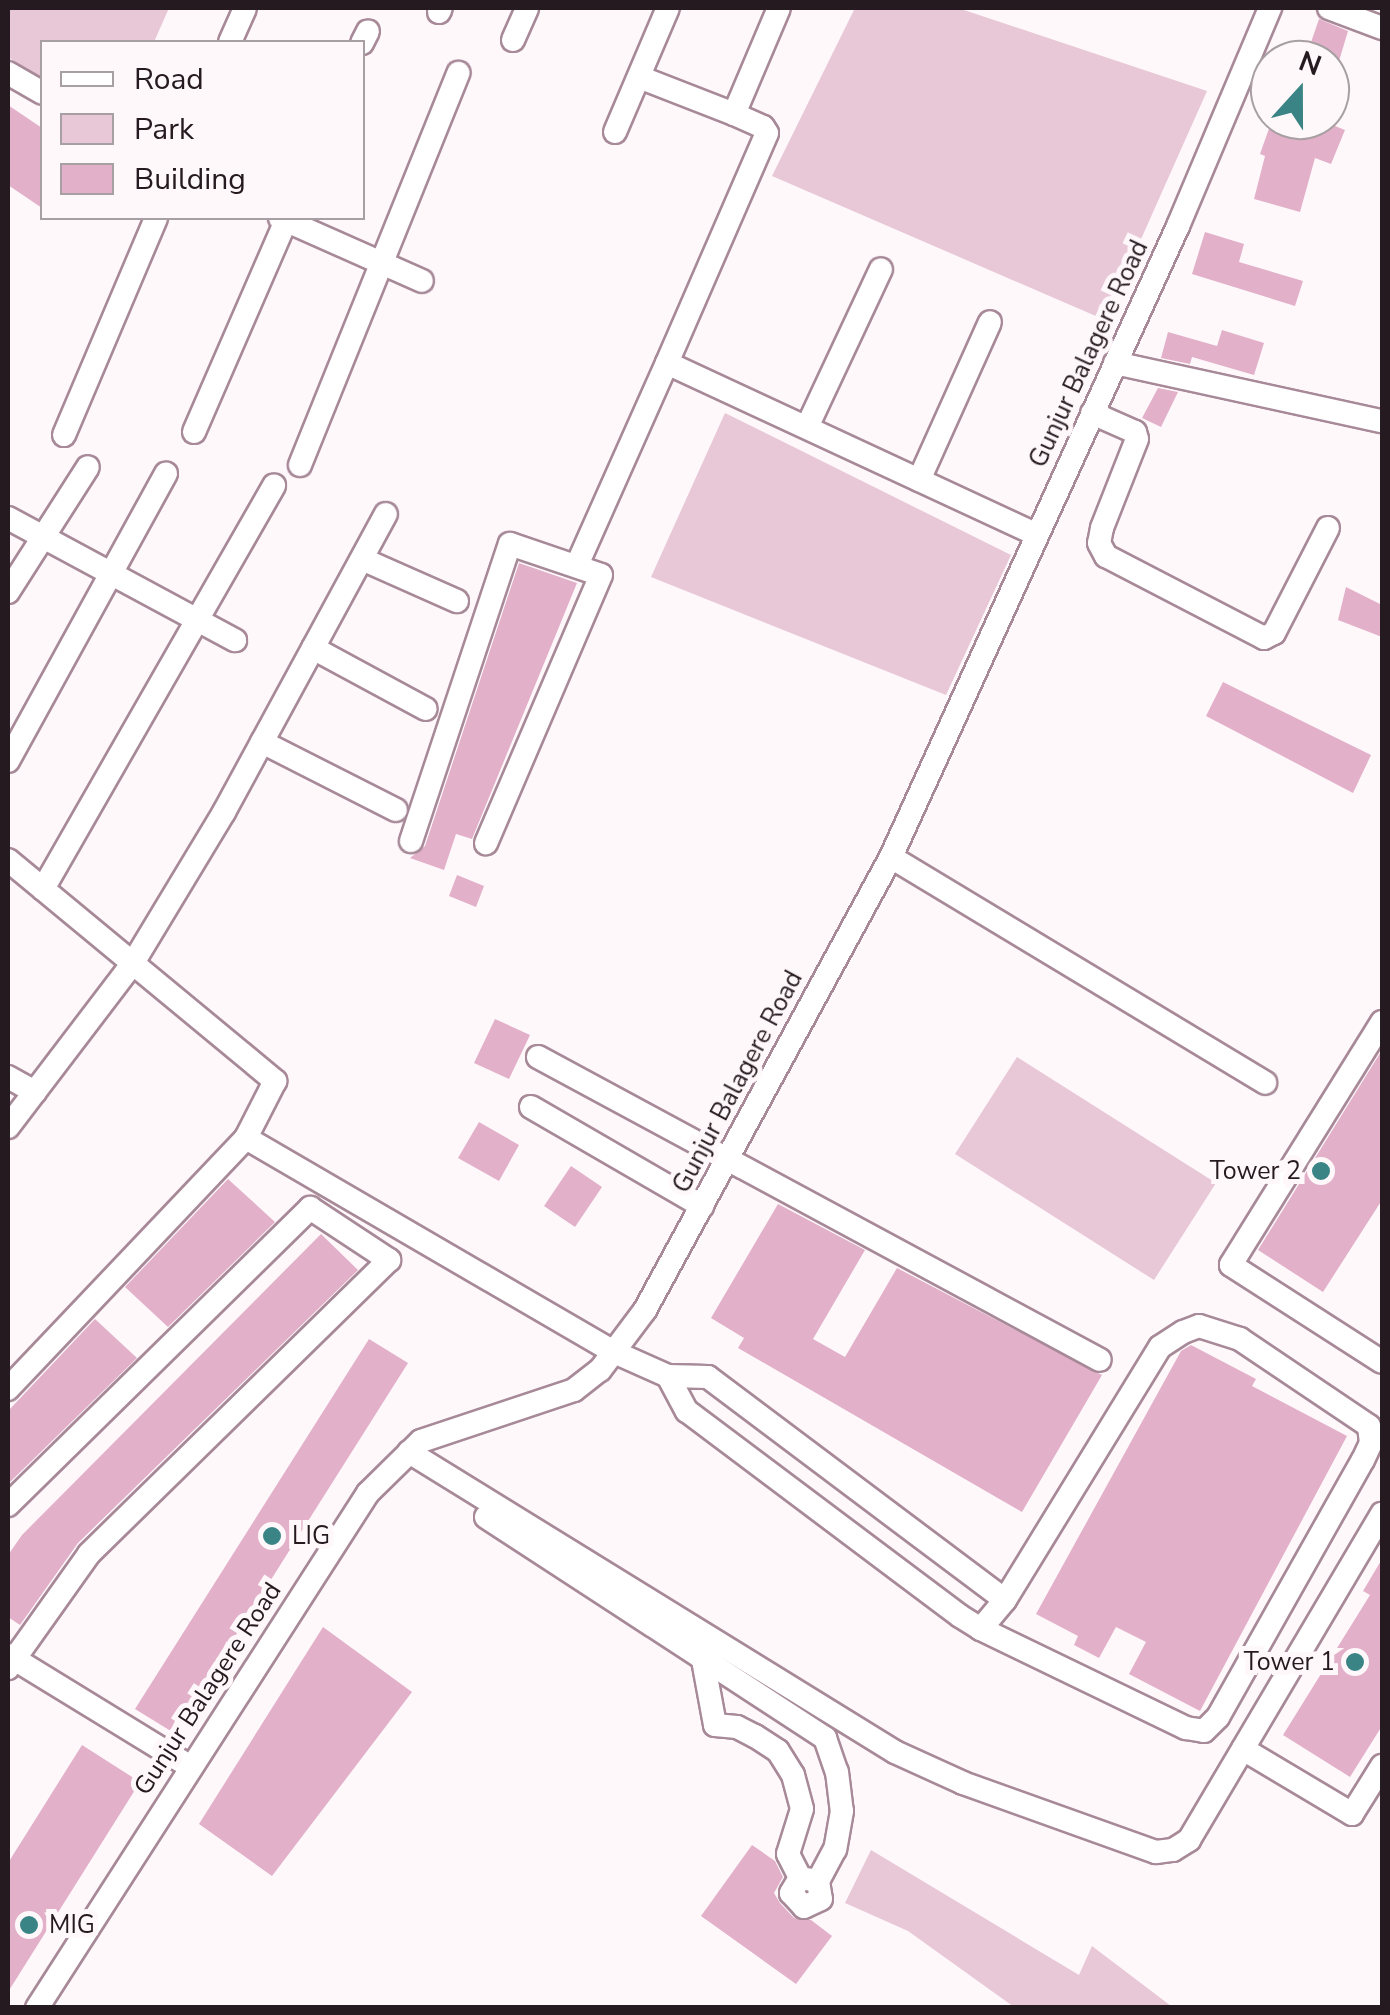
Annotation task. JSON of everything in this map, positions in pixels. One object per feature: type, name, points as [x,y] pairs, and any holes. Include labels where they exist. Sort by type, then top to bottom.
[{"type":"street","points":[[231,40],[245,8]]},
{"type":"street","points":[[512,40],[527,8]]},
{"type":"street","points":[[616,132],[668,8]]},
{"type":"street","points":[[734,114],[780,8]]},
{"type":"street","name":"Gunjur Balagere Road","points":[[37,2008],[368,1493],[421,1441],[574,1390],[600,1370],[645,1310],[891,857],[1115,363],[1270,8]]},
{"type":"street","points":[[1329,8],[1382,28]]},
{"type":"street","points":[[300,466],[458,72]]},
{"type":"street","points":[[8,73],[40,93]]},
{"type":"street","points":[[577,564],[766,143],[763,127],[639,77]]},
{"type":"street","points":[[64,434],[155,220]]},
{"type":"street","points":[[194,432],[283,220]]},
{"type":"street","points":[[288,220],[422,280]]},
{"type":"street","points":[[807,428],[881,269]]},
{"type":"street","points":[[918,480],[990,322]]},
{"type":"street","points":[[668,362],[1036,534]]},
{"type":"street","points":[[1115,363],[1382,421]]},
{"type":"street","points":[[1092,413],[1135,432],[1137,439],[1102,528],[1099,543],[1106,556],[1264,638],[1274,633],[1328,528]]},
{"type":"street","points":[[8,592],[88,467]]},
{"type":"street","points":[[8,761],[166,474]]},
{"type":"street","points":[[43,890],[274,486]]},
{"type":"street","points":[[8,1127],[132,963],[262,742],[386,514]]},
{"type":"street","points":[[8,518],[235,640]]},
{"type":"street","points":[[412,841],[510,544],[601,575],[486,842]]},
{"type":"street","points":[[362,559],[457,600]]},
{"type":"street","points":[[314,648],[426,709]]},
{"type":"street","points":[[262,742],[396,810]]},
{"type":"street","points":[[891,857],[1265,1083]]},
{"type":"street","points":[[8,860],[275,1081],[246,1138],[8,1389]]},
{"type":"street","points":[[1382,1022],[1231,1265],[1382,1362]]},
{"type":"street","points":[[538,1057],[1100,1360]]},
{"type":"street","points":[[8,1076],[34,1092]]},
{"type":"street","points":[[531,1107],[702,1206]]},
{"type":"street","points":[[246,1138],[614,1352],[668,1376],[708,1377],[1005,1600]]},
{"type":"street","points":[[8,1506],[310,1208],[389,1260],[89,1554],[10,1660],[191,1767]]},
{"type":"street","points":[[668,1376],[687,1410],[981,1629],[1186,1728],[1204,1731],[1218,1717],[1363,1460],[1371,1443],[1369,1426],[1240,1339],[1199,1326],[1184,1332],[1160,1347],[1005,1600],[981,1629]]},
{"type":"street","points":[[404,1456],[703,1660],[825,1738],[837,1772],[842,1810],[835,1849],[809,1879],[788,1854],[802,1809],[793,1775],[778,1750],[737,1727],[716,1726],[703,1660]]},
{"type":"street","points":[[404,1456],[895,1752],[963,1783],[1156,1852],[1182,1846],[1382,1514]]},
{"type":"street","points":[[1243,1749],[1352,1814],[1382,1766]]},
{"type":"green space","points":[[8,8],[169,8],[155,40],[40,40],[40,77],[8,57]]},
{"type":"green space","points":[[855,8],[958,8],[1207,91],[1105,320],[772,176]]},
{"type":"green space","points":[[725,413],[1011,555],[946,695],[651,577]]},
{"type":"green space","points":[[1017,1057],[1216,1183],[1154,1280],[955,1154]]},
{"type":"green space","points":[[871,1850],[1079,1975],[1092,1946],[1171,2006],[1014,2007],[908,1931],[845,1903]]},
{"type":"building","points":[[1319,19],[1348,31],[1345,40],[1312,40]]},
{"type":"building","points":[[8,105],[40,127],[40,207],[8,185]]},
{"type":"building","points":[[1265,140],[1341,140],[1331,164],[1315,158],[1300,212],[1254,199],[1265,156],[1260,154]]},
{"type":"building","points":[[1205,232],[1244,244],[1239,262],[1303,281],[1295,306],[1192,274]]},
{"type":"building","points":[[1222,330],[1264,343],[1254,375],[1192,357],[1190,364],[1161,358],[1168,332],[1217,346]]},
{"type":"building","points":[[1158,388],[1178,392],[1161,427],[1142,418]]},
{"type":"building","points":[[519,563],[577,583],[472,839],[456,834],[444,870],[410,858],[425,846]]},
{"type":"building","points":[[1346,587],[1382,605],[1382,637],[1338,620]]},
{"type":"building","points":[[1223,682],[1371,755],[1353,793],[1206,716]]},
{"type":"building","points":[[457,875],[484,886],[476,907],[449,896]]},
{"type":"building","points":[[495,1019],[530,1035],[509,1079],[474,1063]]},
{"type":"building","name":"Tower 2","points":[[1382,1050],[1382,1200],[1323,1292],[1258,1250]]},
{"type":"building","points":[[479,1122],[519,1145],[499,1181],[458,1158]]},
{"type":"building","points":[[571,1166],[602,1187],[575,1227],[544,1206]]},
{"type":"building","points":[[228,1179],[275,1222],[168,1327],[125,1287]]},
{"type":"building","points":[[778,1204],[865,1250],[813,1339],[845,1357],[897,1268],[1102,1375],[1022,1512],[738,1348],[744,1338],[711,1318]]},
{"type":"building","points":[[321,1234],[358,1270],[78,1543],[20,1625],[8,1617],[8,1555],[22,1535]]},
{"type":"building","points":[[95,1319],[137,1358],[8,1484],[8,1411]]},
{"type":"building","name":"LIG","points":[[369,1339],[408,1363],[174,1733],[135,1709]]},
{"type":"building","points":[[1191,1345],[1256,1379],[1252,1386],[1347,1436],[1200,1711],[1129,1674],[1146,1642],[1116,1627],[1099,1658],[1074,1645],[1078,1636],[1036,1614],[1181,1351]]},
{"type":"building","name":"Tower 1","points":[[1382,1559],[1382,1726],[1350,1777],[1283,1735],[1370,1595],[1363,1591]]},
{"type":"building","points":[[323,1627],[412,1692],[272,1876],[199,1824]]},
{"type":"building","name":"MIG","points":[[82,1745],[140,1782],[8,1992],[8,1863]]},
{"type":"building","points":[[752,1845],[775,1861],[783,1877],[774,1893],[780,1903],[794,1918],[811,1920],[832,1936],[796,1984],[701,1916]]},
{"type":"place","name":"Tower 2","points":[[1321,1171]]},
{"type":"place","name":"LIG","points":[[272,1536]]},
{"type":"place","name":"Tower 1","points":[[1355,1662]]},
{"type":"place","name":"MIG","points":[[29,1925]]}]
